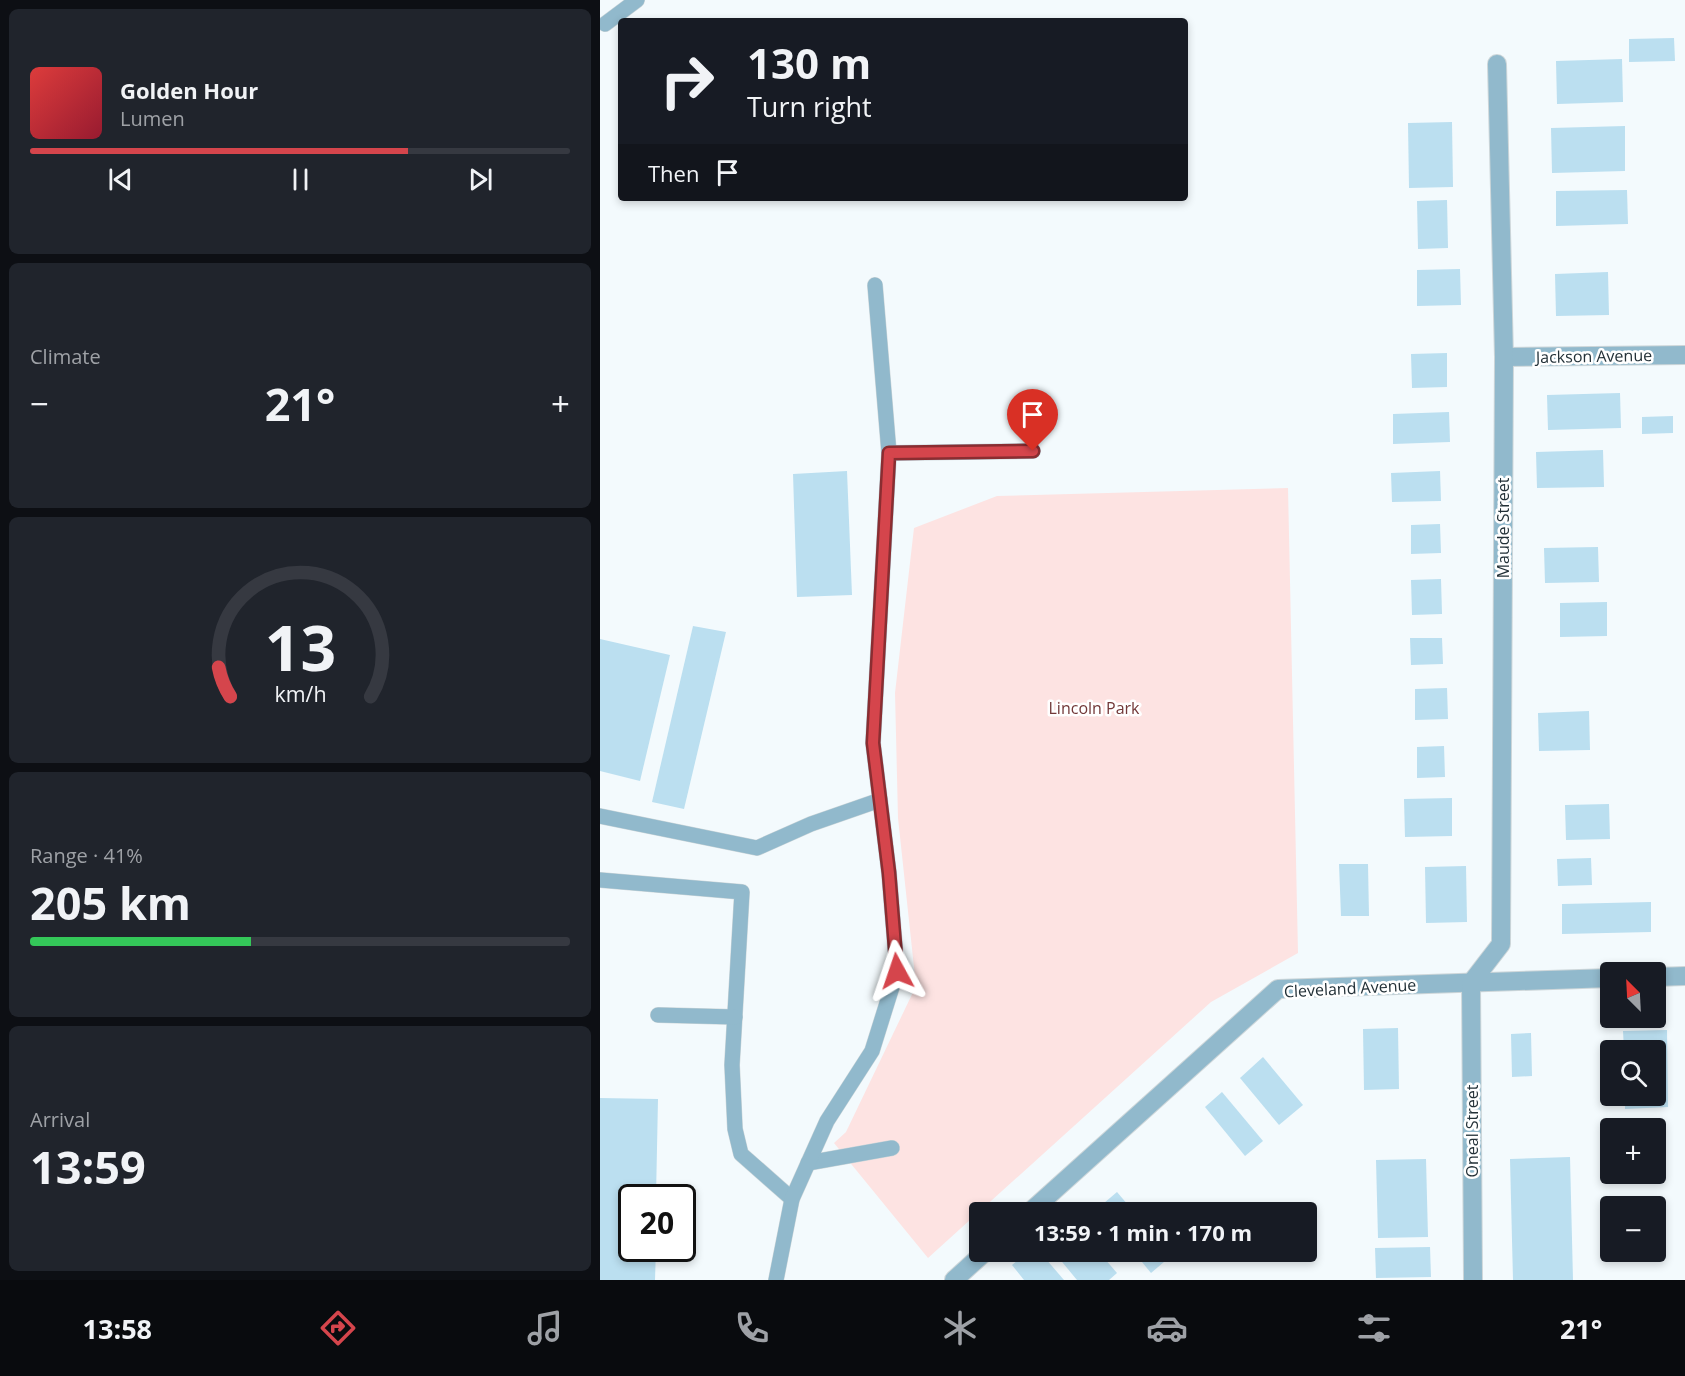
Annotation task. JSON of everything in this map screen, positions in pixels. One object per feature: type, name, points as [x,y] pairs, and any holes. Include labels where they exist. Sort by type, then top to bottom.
[{"type":"street","name":"Maude Street","points":[[1471,983],[1501,945],[1504,357],[1497,64]]},
{"type":"street","name":"Jackson Avenue","points":[[1504,357],[1685,355]]},
{"type":"street","points":[[1666,977],[1685,976]]},
{"type":"street","name":"Cleveland Avenue","points":[[1041,1202],[1278,989],[1600,978]]},
{"type":"street","name":"Oneal Street","points":[[1471,983],[1473,1280]]},
{"type":"street","points":[[954,1280],[974,1262]]},
{"type":"lane","points":[[605,24],[637,0]]},
{"type":"lane","points":[[776,1280],[792,1199],[827,1121],[872,1052],[897,971],[889,873],[873,743],[889,453],[875,285]]},
{"type":"lane","points":[[889,453],[1033,451]]},
{"type":"lane","points":[[600,816],[757,848],[811,824],[880,800]]},
{"type":"lane","points":[[600,880],[742,892],[733,1076],[735,1129],[741,1154],[792,1199]]},
{"type":"lane","points":[[658,1015],[735,1017]]},
{"type":"lane","points":[[808,1163],[892,1148]]},
{"type":"green space","name":"Lincoln Park","points":[[1288,488],[1298,953],[1211,1002],[990,1202],[969,1202],[969,1221],[928,1258],[834,1143],[846,1132],[916,986],[898,818],[895,693],[914,528],[997,496]]},
{"type":"building","points":[[1674,38],[1675,61],[1629,62],[1629,39]]},
{"type":"building","points":[[1622,59],[1623,102],[1557,104],[1556,61]]},
{"type":"building","points":[[1452,122],[1453,187],[1409,188],[1408,123]]},
{"type":"building","points":[[1625,126],[1625,171],[1552,173],[1551,128]]},
{"type":"building","points":[[1627,190],[1628,224],[1556,226],[1556,191]]},
{"type":"building","points":[[1447,200],[1448,248],[1418,249],[1417,201]]},
{"type":"building","points":[[1460,269],[1461,305],[1417,306],[1417,270]]},
{"type":"building","points":[[1608,272],[1609,315],[1556,316],[1555,274]]},
{"type":"building","points":[[1447,353],[1447,387],[1412,388],[1411,354]]},
{"type":"building","points":[[1620,393],[1621,428],[1548,430],[1547,395]]},
{"type":"building","points":[[1449,412],[1450,442],[1393,444],[1393,414]]},
{"type":"building","points":[[1673,416],[1673,433],[1642,434],[1642,417]]},
{"type":"building","points":[[1603,450],[1604,487],[1537,488],[1536,452]]},
{"type":"building","points":[[847,471],[852,595],[797,597],[793,474]]},
{"type":"building","points":[[1440,471],[1441,501],[1392,502],[1391,473]]},
{"type":"building","points":[[1440,524],[1441,553],[1411,554],[1411,525]]},
{"type":"building","points":[[1598,547],[1599,582],[1545,583],[1544,548]]},
{"type":"building","points":[[1441,579],[1442,614],[1412,615],[1411,580]]},
{"type":"building","points":[[1607,602],[1607,636],[1560,637],[1560,603]]},
{"type":"building","points":[[693,626],[726,632],[684,809],[652,802]]},
{"type":"building","points":[[1410,638],[1442,638],[1443,664],[1411,665]]},
{"type":"building","points":[[600,639],[670,655],[640,781],[600,771]]},
{"type":"building","points":[[1447,688],[1448,719],[1415,720],[1415,689]]},
{"type":"building","points":[[1589,711],[1590,750],[1539,751],[1538,713]]},
{"type":"building","points":[[1444,746],[1445,777],[1417,778],[1417,747]]},
{"type":"building","points":[[1452,798],[1452,836],[1405,837],[1404,799]]},
{"type":"building","points":[[1609,804],[1610,839],[1566,840],[1565,805]]},
{"type":"building","points":[[1591,858],[1592,885],[1558,886],[1557,859]]},
{"type":"building","points":[[1339,864],[1368,864],[1369,916],[1341,916]]},
{"type":"building","points":[[1466,866],[1467,922],[1426,923],[1425,867]]},
{"type":"building","points":[[1651,902],[1651,932],[1562,934],[1562,904]]},
{"type":"building","points":[[1398,1028],[1399,1089],[1364,1090],[1363,1029]]},
{"type":"building","points":[[1667,1030],[1668,1107],[1625,1109],[1625,1106],[1666,1106],[1666,1040],[1623,1040],[1623,1031]]},
{"type":"building","points":[[1531,1033],[1532,1076],[1512,1077],[1511,1034]]},
{"type":"building","points":[[1263,1057],[1303,1105],[1279,1125],[1240,1078]]},
{"type":"building","points":[[1222,1092],[1263,1141],[1245,1156],[1205,1107]]},
{"type":"building","points":[[600,1098],[658,1099],[656,1184],[618,1184],[618,1262],[656,1262],[655,1280],[600,1280]]},
{"type":"building","points":[[1570,1157],[1573,1280],[1513,1280],[1510,1159]]},
{"type":"building","points":[[1426,1159],[1428,1237],[1378,1238],[1376,1160]]},
{"type":"building","points":[[1117,1192],[1126,1202],[1105,1202]]},
{"type":"building","points":[[1430,1247],[1431,1277],[1376,1278],[1375,1248]]},
{"type":"building","points":[[1016,1262],[1048,1262],[1064,1280],[1024,1280],[1012,1265]]},
{"type":"building","points":[[1062,1262],[1108,1262],[1117,1273],[1109,1280],[1077,1280]]},
{"type":"building","points":[[1142,1262],[1164,1262],[1151,1273]]},
{"type":"route","points":[[897,971],[889,873],[873,743],[889,453],[1033,451]]}]
